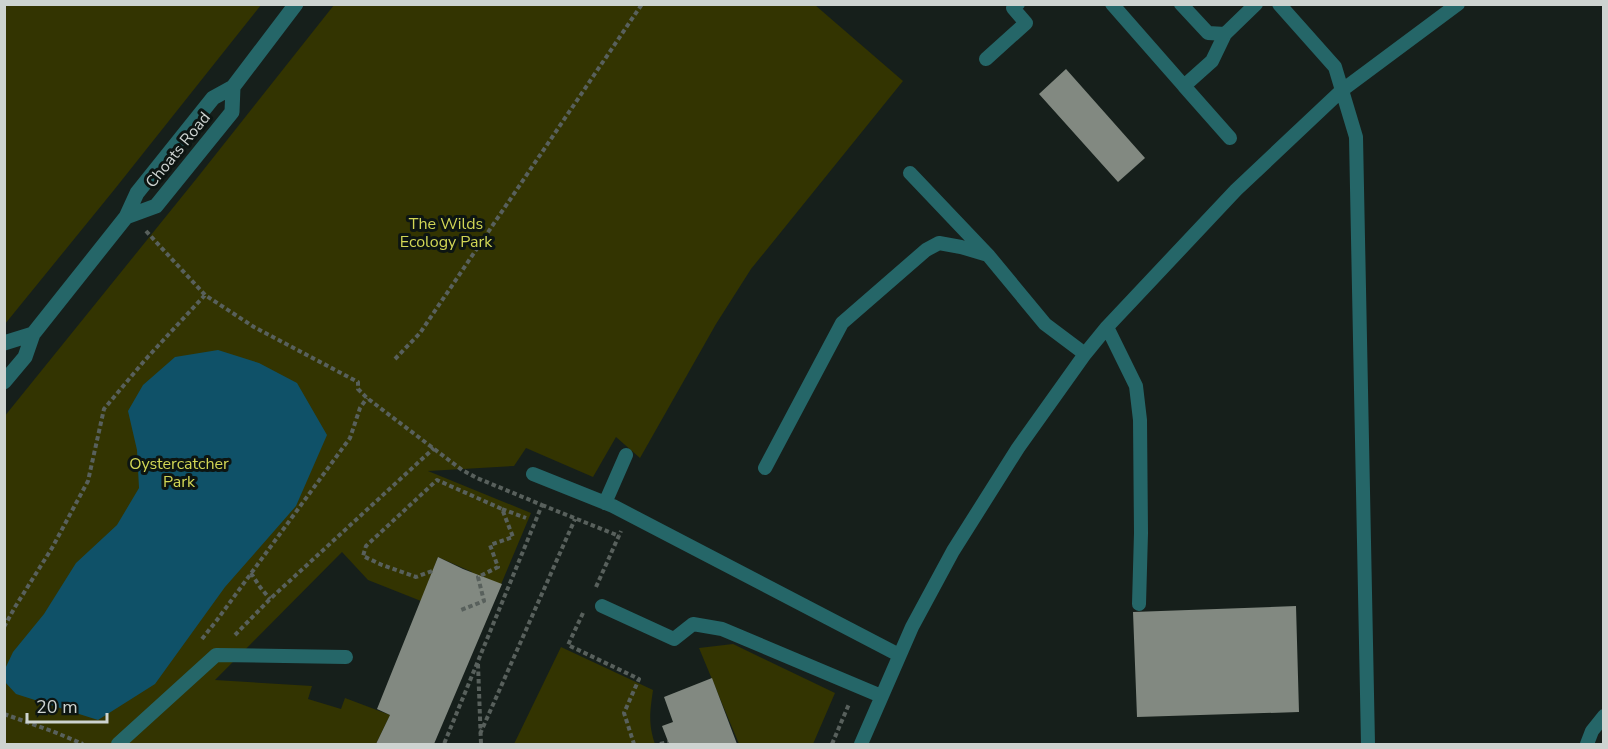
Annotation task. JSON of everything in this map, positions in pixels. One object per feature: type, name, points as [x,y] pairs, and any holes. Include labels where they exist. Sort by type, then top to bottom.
[{"type":"street","name":"Choats Road","points":[[4,382],[24,357],[33,334],[126,217],[137,193],[213,98],[233,87],[296,4]]},
{"type":"street","name":"Choats Road","points":[[126,217],[156,206],[232,112],[233,87]]},
{"type":"street","points":[[4,343],[33,334]]},
{"type":"lane","points":[[986,59],[1026,23],[1013,8],[1018,4]]},
{"type":"lane","points":[[1112,4],[1230,138]]},
{"type":"lane","points":[[1181,4],[1208,33],[1225,34]]},
{"type":"lane","points":[[1184,86],[1212,61],[1225,34],[1256,4]]},
{"type":"lane","points":[[1279,4],[1335,67],[1356,137],[1368,744]]},
{"type":"lane","points":[[861,744],[912,627],[954,551],[1018,448],[1084,354],[1236,190],[1341,91],[1457,5]]},
{"type":"lane","points":[[910,173],[988,255],[1045,324],[1084,354]]},
{"type":"lane","points":[[765,468],[842,323],[926,250],[939,243],[988,255]]},
{"type":"lane","points":[[1107,327],[1136,386],[1140,420],[1139,604]]},
{"type":"lane","points":[[605,502],[626,454]]},
{"type":"lane","points":[[533,474],[605,502],[899,655]]},
{"type":"lane","points":[[602,606],[674,639],[693,624],[722,628],[881,696]]},
{"type":"lane","points":[[118,744],[216,655],[346,657]]},
{"type":"lane","points":[[1587,744],[1592,731],[1604,716]]},
{"type":"path","points":[[395,359],[420,333],[642,4]]},
{"type":"path","points":[[147,231],[206,296],[254,327],[358,382],[358,389],[367,398],[471,475],[619,536]]},
{"type":"path","points":[[4,627],[52,548],[88,481],[104,409],[145,360],[206,296]]},
{"type":"path","points":[[200,669],[200,642],[350,438],[360,408],[367,398]]},
{"type":"path","points":[[216,655],[270,599],[434,448]]},
{"type":"path","points":[[432,571],[416,577],[363,556],[366,546],[437,480],[526,518]]},
{"type":"path","points":[[444,744],[542,505]]},
{"type":"path","points":[[461,610],[484,601],[478,577],[498,567],[490,545],[513,537],[502,509]]},
{"type":"path","points":[[480,734],[575,519]]},
{"type":"path","points":[[251,573],[270,599]]},
{"type":"path","points":[[478,661],[481,744]]},
{"type":"path","points":[[832,744],[856,686]]},
{"type":"path","points":[[4,714],[83,744]]},
{"type":"path","points":[[660,744],[668,742]]},
{"type":"green space","points":[[5,4],[261,5],[5,324]]},
{"type":"green space","name":"The Wilds Ecology Park","points":[[334,5],[815,5],[903,81],[751,269],[716,324],[640,458],[616,437],[593,477],[526,448],[514,466],[428,471],[531,513],[484,625],[472,572],[438,557],[421,601],[368,580],[342,552],[215,680],[312,686],[308,699],[341,709],[345,698],[390,715],[376,744],[5,744],[4,417]]},
{"type":"green space","points":[[733,644],[835,693],[813,744],[739,744],[699,648]]},
{"type":"green space","points":[[561,647],[653,690],[650,717],[655,744],[514,744]]},
{"type":"water","points":[[218,350],[259,363],[297,383],[327,435],[296,506],[225,587],[155,684],[98,720],[16,694],[5,682],[5,669],[13,652],[44,614],[76,563],[117,525],[139,488],[137,450],[128,411],[143,385],[175,357]]},
{"type":"building","points":[[1066,69],[1145,158],[1118,182],[1039,94]]},
{"type":"building","points":[[438,557],[502,584],[434,744],[376,744],[390,715],[377,709]]},
{"type":"building","points":[[1296,606],[1299,712],[1137,717],[1133,612]]},
{"type":"building","points":[[712,678],[737,744],[669,744],[662,726],[673,722],[664,697]]},
{"type":"park label","name":"Oystercatcher Park","points":[[179,473]]}]
